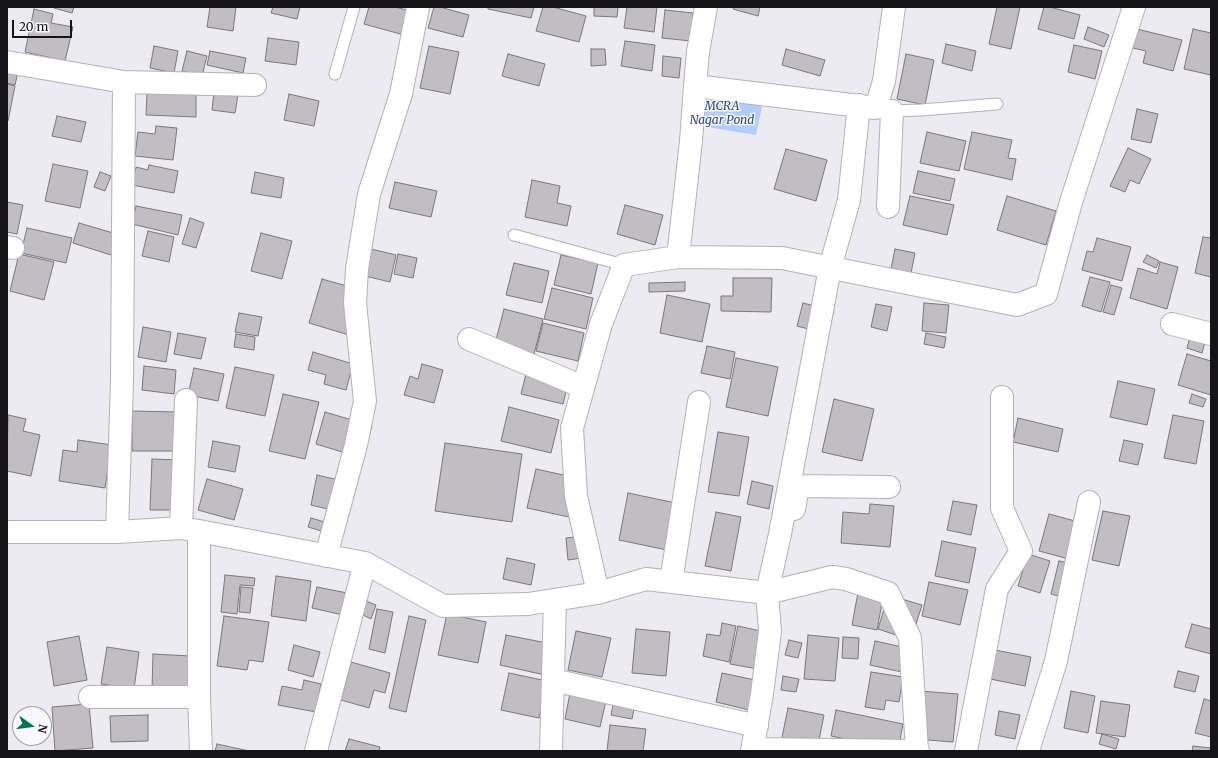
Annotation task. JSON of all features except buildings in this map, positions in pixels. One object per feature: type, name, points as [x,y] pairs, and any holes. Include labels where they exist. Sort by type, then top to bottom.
[{"type":"street","points":[[326,556],[356,445],[365,401],[355,303],[357,269],[369,194],[401,94],[418,7]]},
{"type":"street","points":[[678,257],[691,141],[698,52],[706,7]]},
{"type":"street","points":[[7,532],[117,532],[190,530],[365,563],[443,606],[528,604],[598,593],[646,579],[775,591],[832,577],[846,580],[888,594],[910,638],[918,751],[752,750],[762,694],[775,591],[780,534],[830,268],[884,81],[894,7]]},
{"type":"street","points":[[598,593],[576,496],[572,428],[601,324],[624,264],[678,257],[782,258],[1017,305],[1046,294],[1072,202],[1134,7]]},
{"type":"street","points":[[7,62],[124,82],[255,85]]},
{"type":"street","points":[[117,532],[122,381],[124,82]]},
{"type":"street","points":[[695,86],[876,108]]},
{"type":"street","points":[[876,108],[888,207]]},
{"type":"street","points":[[1172,324],[1211,334]]},
{"type":"street","points":[[468,339],[583,387]]},
{"type":"street","points":[[966,751],[997,589],[1021,551],[1002,508],[1002,396]]},
{"type":"street","points":[[186,400],[190,530],[201,751]]},
{"type":"street","points":[[677,582],[699,402]]},
{"type":"street","points":[[775,591],[798,486],[889,487]]},
{"type":"street","points":[[1028,751],[1056,661],[1089,502]]},
{"type":"street","points":[[677,582],[695,509]]},
{"type":"street","points":[[316,751],[365,563]]},
{"type":"street","points":[[552,751],[555,600]]},
{"type":"street","points":[[562,682],[756,726]]},
{"type":"street","points":[[90,696],[199,697]]},
{"type":"lane","points":[[335,74],[354,7]]},
{"type":"lane","points":[[876,108],[997,104]]},
{"type":"lane","points":[[514,235],[624,264]]},
{"type":"water","name":"MCRA Nagar Pond","points":[[709,96],[762,106],[756,135],[701,126]]}]
